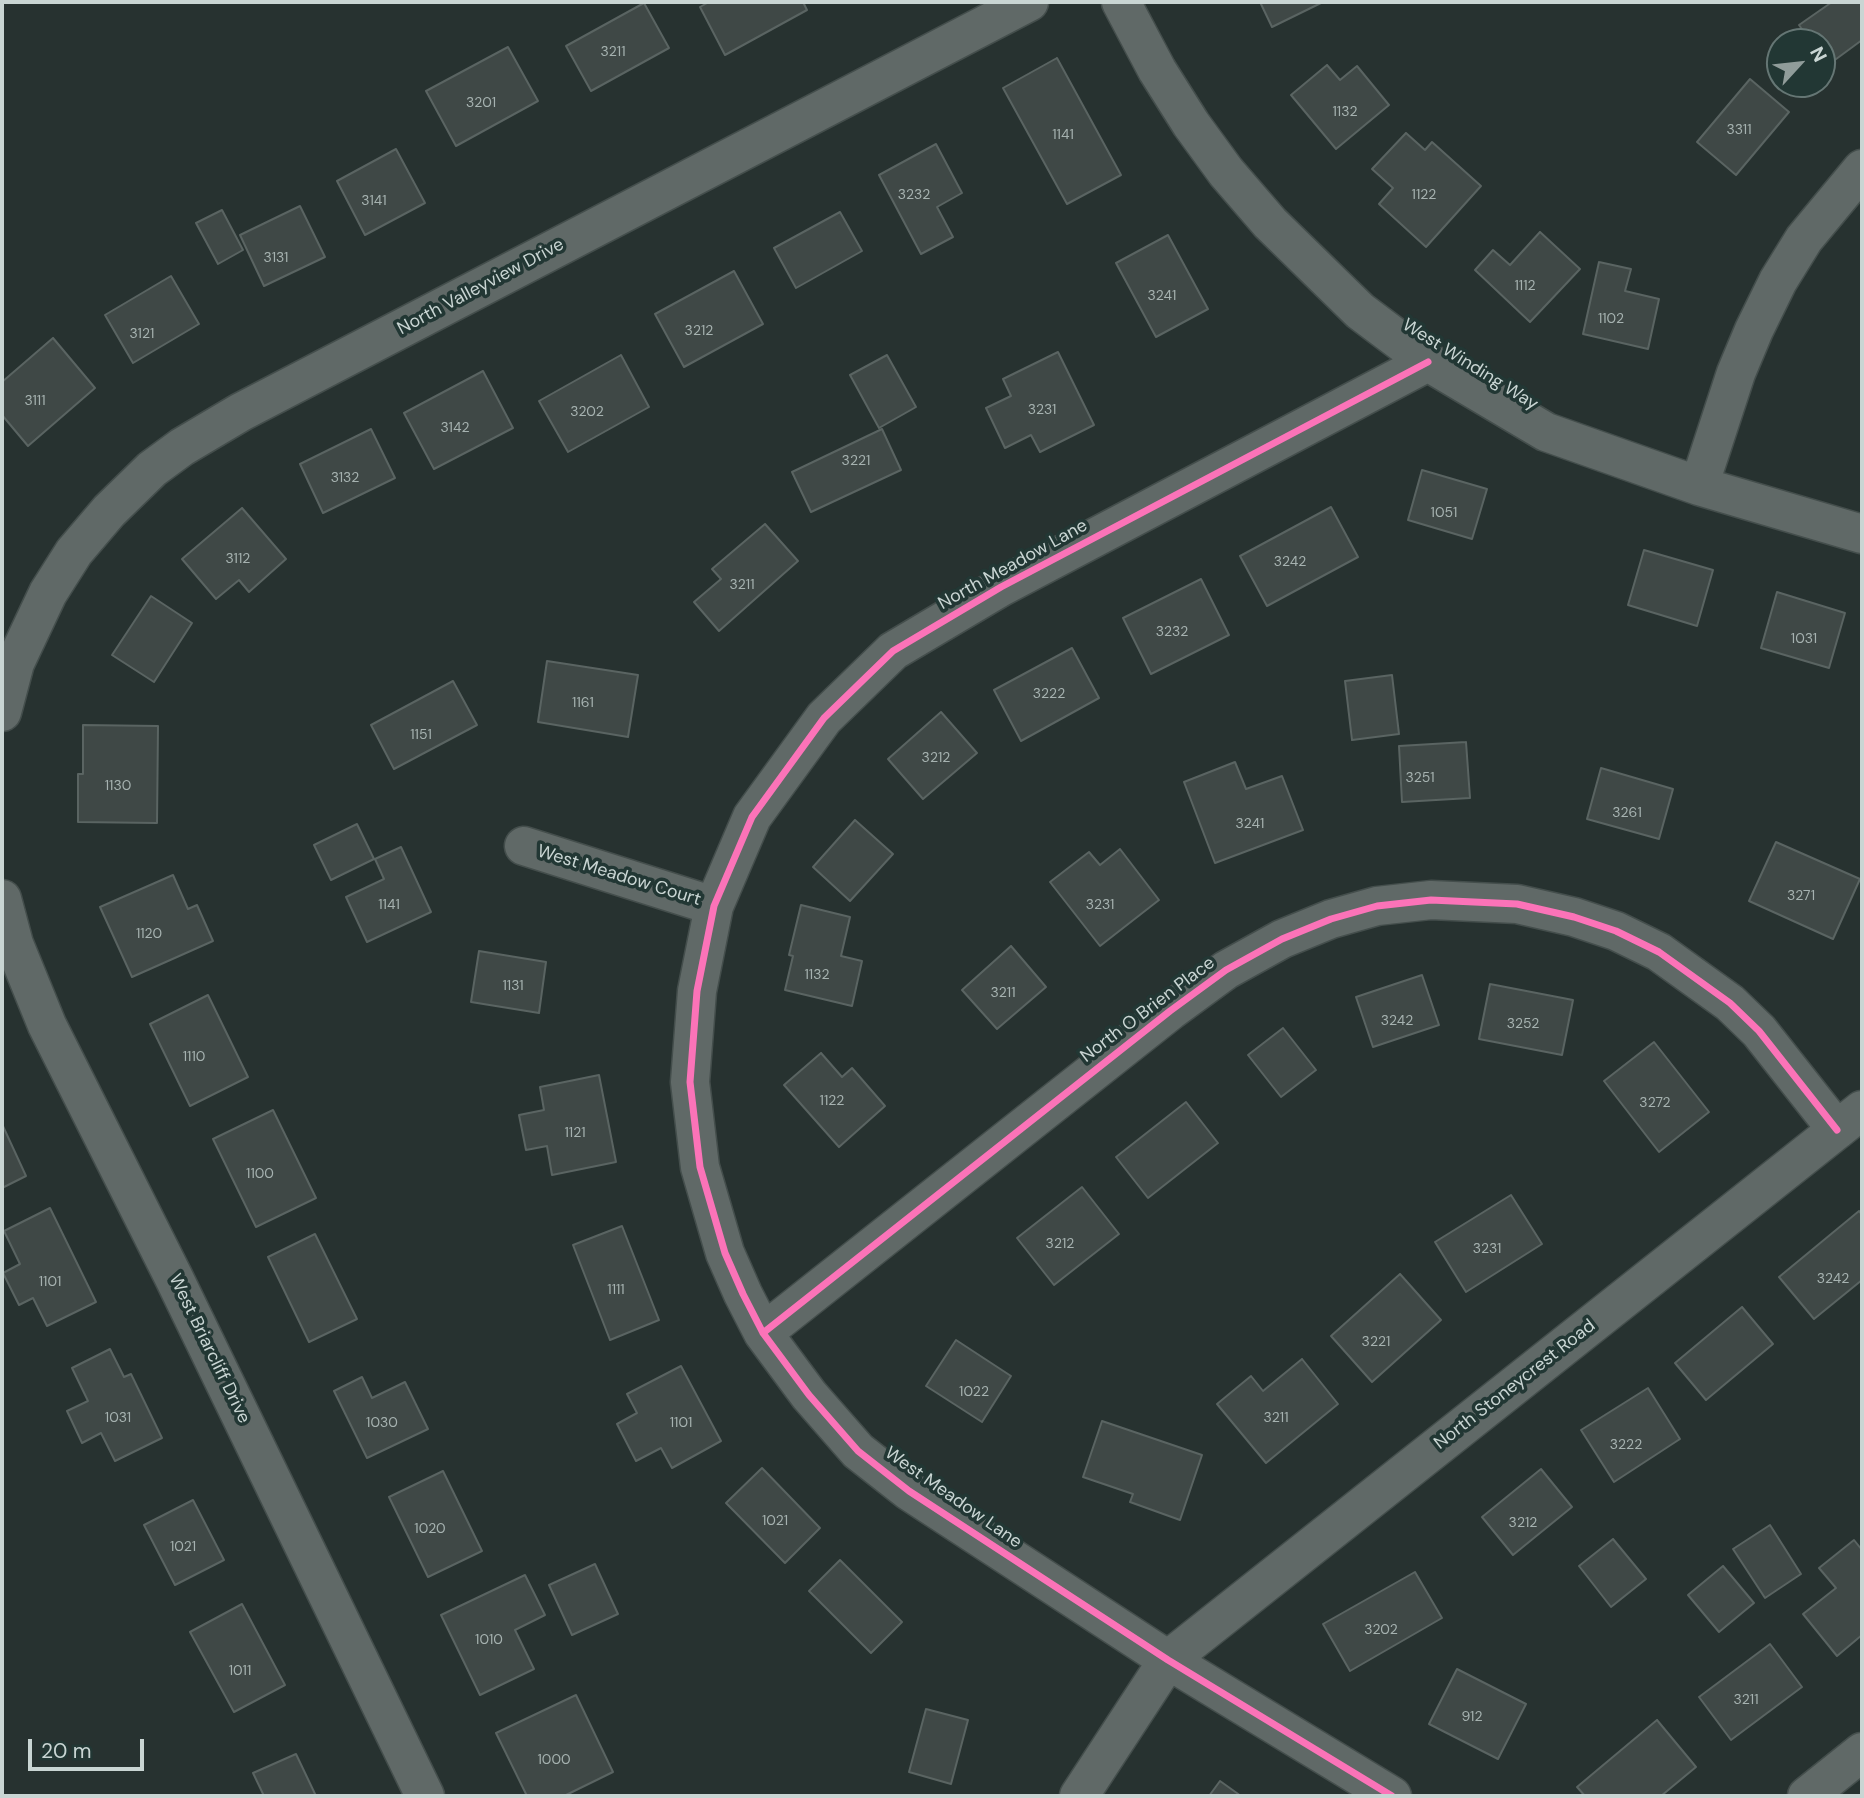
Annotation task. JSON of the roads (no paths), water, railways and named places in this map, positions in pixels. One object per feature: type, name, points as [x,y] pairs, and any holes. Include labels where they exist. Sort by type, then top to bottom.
[{"type":"street","name":"North Valleyview Drive","points":[[9,662],[47,593],[74,552],[108,511],[152,469],[182,447],[241,412],[1028,2]]},
{"type":"street","name":"West Winding Way","points":[[1121,2],[1157,69],[1191,124],[1244,192],[1301,255],[1352,303],[1428,362],[1546,432],[1699,486],[1862,534]]},
{"type":"street","points":[[1699,486],[1736,373],[1778,281],[1804,239],[1862,169]]},
{"type":"street","name":"North Meadow Lane","points":[[714,906],[752,817],[824,718],[893,651],[1001,587],[1428,362]]},
{"type":"street","points":[[2,712],[9,662]]},
{"type":"street","name":"West Meadow Court","points":[[524,846],[714,906]]},
{"type":"street","name":"West Briarcliff Drive","points":[[2,899],[14,944],[47,1025],[174,1278],[425,1796]]},
{"type":"street","name":"North O Brien Place","points":[[763,1333],[1170,1011],[1226,970],[1282,939],[1331,919],[1377,906],[1431,900],[1517,904],[1574,917],[1616,931],[1694,975],[1730,1003],[1850,1120]]},
{"type":"street","name":"West Meadow Lane","points":[[714,906],[697,991],[690,1082],[699,1167],[725,1253],[763,1333],[809,1395],[858,1451],[909,1491],[1168,1660],[1392,1796]]},
{"type":"street","name":"North Stoneycrest Road","points":[[1079,1796],[1168,1660],[1850,1120]]},
{"type":"street","points":[[1807,1796],[1862,1752]]}]
